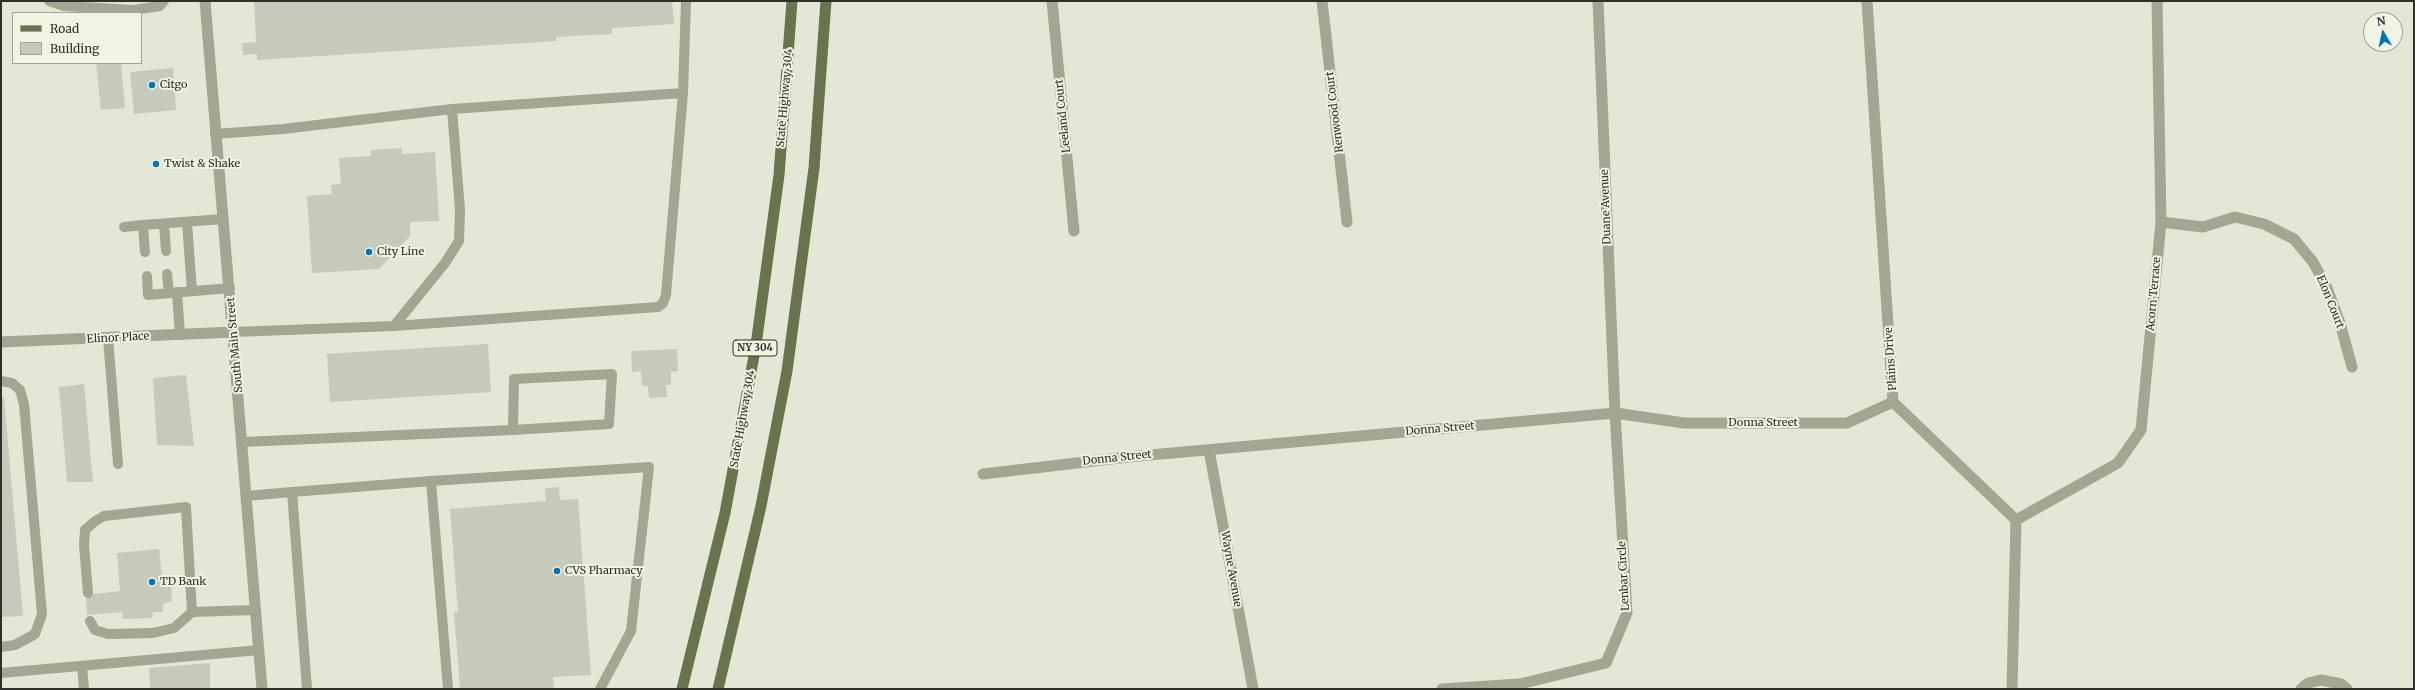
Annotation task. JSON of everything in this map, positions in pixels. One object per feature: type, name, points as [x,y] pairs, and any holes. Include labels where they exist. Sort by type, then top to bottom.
[{"type":"main road","name":"State Highway 304","points":[[682,689],[725,513],[757,338],[777,189],[792,1]]},
{"type":"main road","name":"NY 304","points":[[718,689],[761,506],[790,351],[813,174],[826,1]]},
{"type":"street","name":"South Main Street","points":[[205,1],[215,134],[234,332],[262,689]]},
{"type":"street","name":"Leeland Court","points":[[1052,1],[1074,231]]},
{"type":"street","name":"Renwood Court","points":[[1322,1],[1347,222]]},
{"type":"street","name":"Duane Avenue","points":[[1598,1],[1615,413]]},
{"type":"street","name":"Plains Drive","points":[[1867,1],[1893,402],[2016,520]]},
{"type":"street","name":"Acorn Terrace","points":[[2016,520],[2118,463],[2141,430],[2161,222],[2157,1]]},
{"type":"street","name":"Elon Court","points":[[2161,222],[2203,227],[2235,217],[2264,224],[2294,239],[2313,262],[2327,288],[2340,323],[2352,367]]},
{"type":"street","name":"Elinor Place","points":[[1,342],[234,332]]},
{"type":"street","name":"Donna Street","points":[[983,474],[1209,450],[1615,413],[1684,423],[1847,423],[1893,402]]},
{"type":"street","name":"Lenbar Circle","points":[[1442,689],[1520,684],[1606,663],[1627,613],[1615,413]]},
{"type":"street","name":"Wayne Avenue","points":[[1209,450],[1253,689]]},
{"type":"street","points":[[2012,689],[2016,520]]},
{"type":"street","points":[[2301,689],[2308,683],[2321,680],[2341,684],[2347,689]]},
{"type":"lane","points":[[49,1],[64,6],[133,10],[160,6],[164,1]]},
{"type":"lane","points":[[234,332],[394,326],[658,307],[663,303],[666,295],[683,93],[686,1]]},
{"type":"lane","points":[[215,134],[291,128],[452,109],[683,93]]},
{"type":"lane","points":[[394,326],[445,263],[459,241],[461,231],[457,157],[452,109]]},
{"type":"lane","points":[[124,226],[223,219]]},
{"type":"lane","points":[[187,222],[192,291]]},
{"type":"lane","points":[[164,224],[166,251]]},
{"type":"lane","points":[[143,225],[145,252]]},
{"type":"lane","points":[[167,274],[173,293],[180,335]]},
{"type":"lane","points":[[147,276],[148,295],[230,288]]},
{"type":"lane","points":[[108,338],[118,464]]},
{"type":"lane","points":[[243,442],[513,430],[609,424],[612,374],[514,379],[513,430]]},
{"type":"lane","points":[[1,380],[12,383],[20,390],[24,404],[42,614],[35,634],[15,645],[1,647]]},
{"type":"lane","points":[[246,496],[431,481],[649,467],[630,631],[600,689]]},
{"type":"lane","points":[[431,481],[448,689]]},
{"type":"lane","points":[[292,492],[307,689]]},
{"type":"lane","points":[[88,593],[84,545],[85,530],[104,516],[186,507],[192,612]]},
{"type":"lane","points":[[90,621],[95,630],[108,634],[153,633],[174,628],[192,612],[256,610]]},
{"type":"lane","points":[[1,673],[82,667],[259,650]]},
{"type":"lane","points":[[82,667],[84,689]]},
{"type":"building","points":[[254,1],[672,1],[674,24],[612,28],[612,34],[556,37],[556,41],[257,60],[257,54],[243,55],[242,43],[256,42]]},
{"type":"building","points":[[96,64],[121,64],[125,108],[101,110]]},
{"type":"building","points":[[173,68],[176,110],[134,114],[130,72]]},
{"type":"building","points":[[402,148],[402,154],[435,152],[439,221],[410,222],[410,236],[379,269],[312,273],[307,196],[332,194],[331,185],[341,184],[339,158],[371,156],[371,150]]},
{"type":"building","points":[[488,344],[491,392],[330,402],[327,354]]},
{"type":"building","points":[[677,349],[678,371],[671,372],[671,385],[666,385],[667,397],[649,398],[648,386],[642,386],[641,371],[632,372],[631,351]]},
{"type":"building","points":[[186,375],[194,446],[157,445],[153,378]]},
{"type":"building","points":[[84,384],[93,482],[67,482],[59,387]]},
{"type":"building","points":[[4,397],[23,616],[1,617],[1,398]]},
{"type":"building","points":[[559,487],[560,500],[578,499],[591,675],[553,677],[554,689],[460,689],[454,612],[458,612],[450,509],[546,501],[545,488]]},
{"type":"building","points":[[159,549],[162,576],[171,577],[172,601],[163,604],[163,612],[153,612],[152,618],[123,619],[122,612],[87,615],[86,595],[120,591],[117,553]]},
{"type":"building","points":[[210,663],[210,689],[150,689],[149,668]]},
{"type":"place","name":"Citgo","points":[[152,85]]},
{"type":"place","name":"Twist & Shake","points":[[156,164]]},
{"type":"place","name":"City Line","points":[[369,252]]},
{"type":"place","name":"CVS Pharmacy","points":[[557,571]]},
{"type":"place","name":"TD Bank","points":[[152,582]]}]
